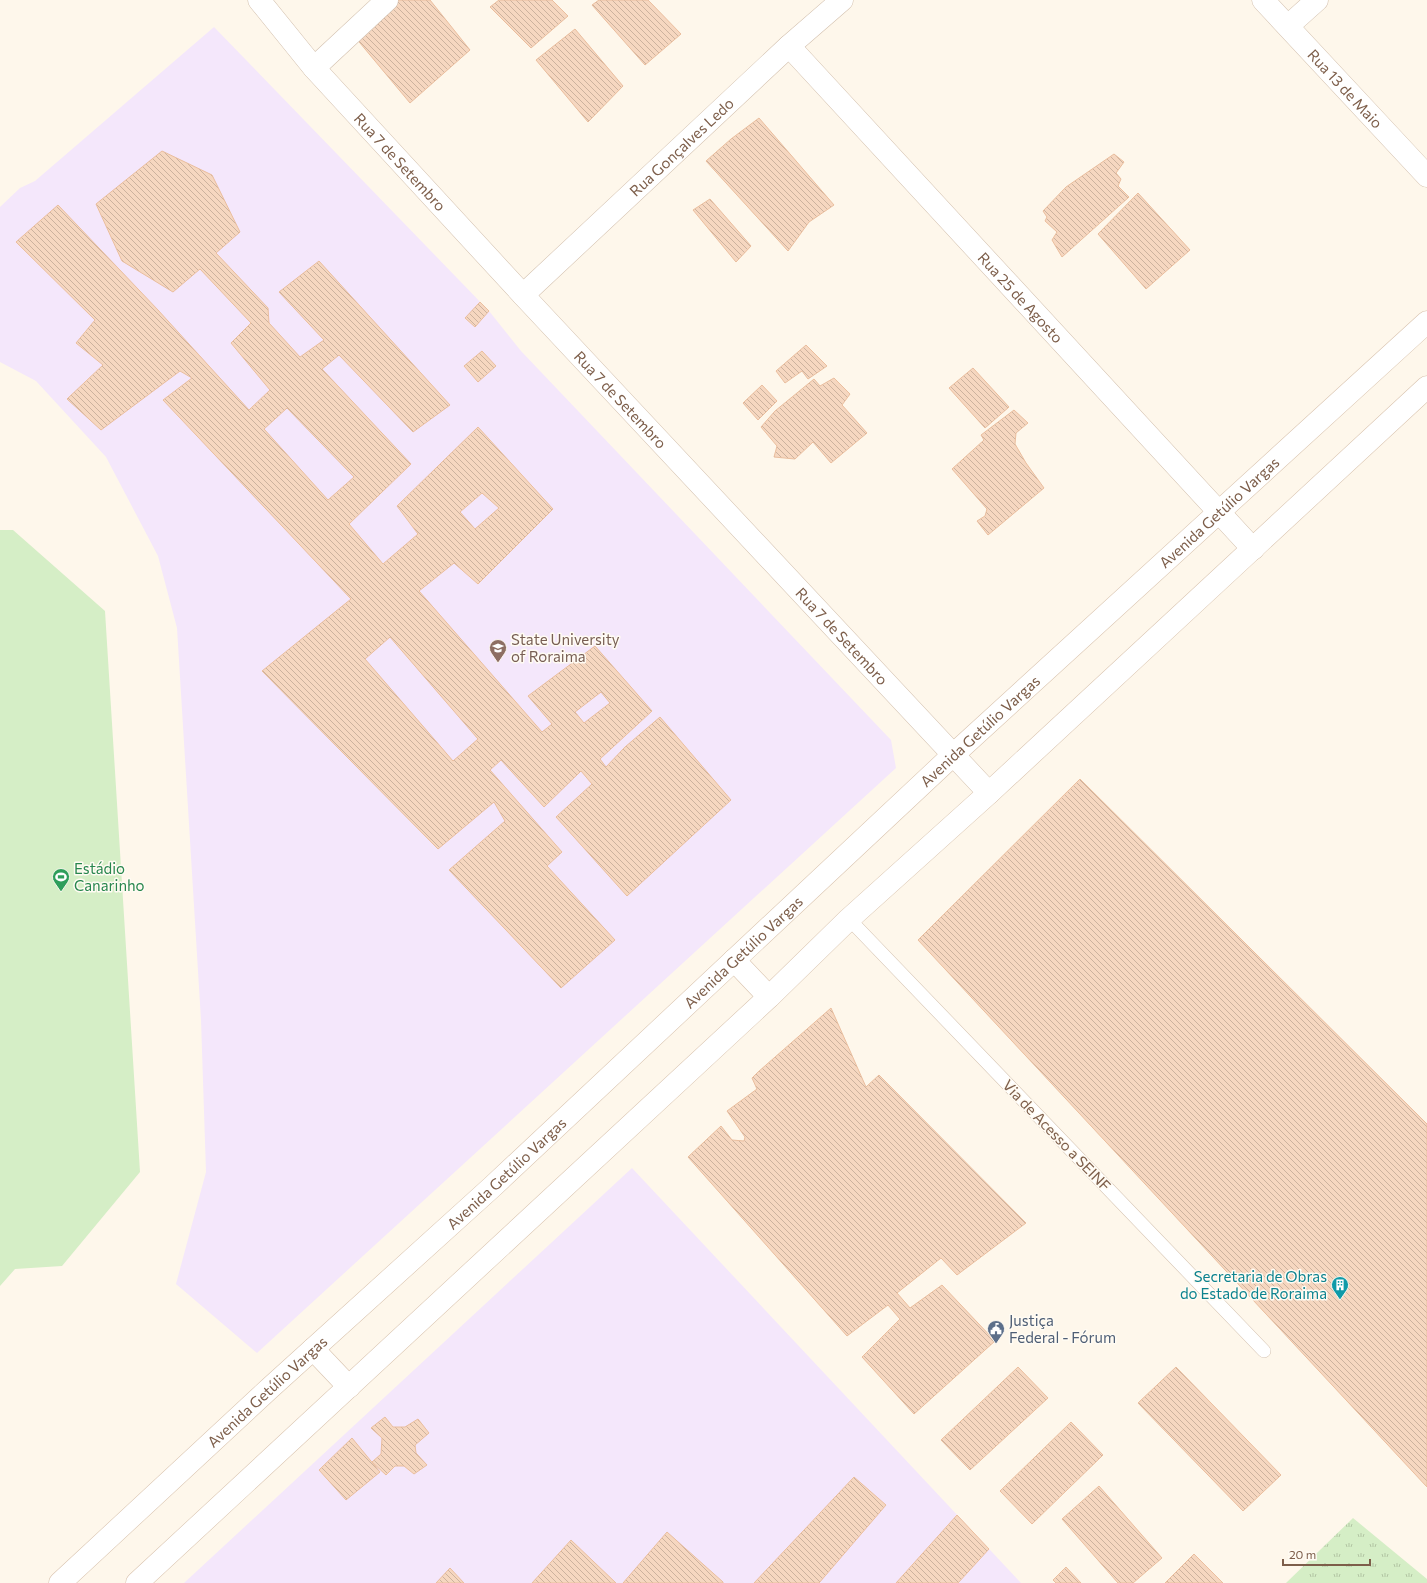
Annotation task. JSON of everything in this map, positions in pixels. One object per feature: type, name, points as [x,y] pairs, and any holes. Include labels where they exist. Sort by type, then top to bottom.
[{"type":"main road","name":"Rua 7 de Setembro","points":[[259,0],[314,68],[523,295],[988,793]]},
{"type":"main road","points":[[314,68],[387,0]]},
{"type":"main road","name":"Rua Gonçalves Ledo","points":[[523,295],[789,46],[842,0]]},
{"type":"main road","name":"Rua 13 de Maio","points":[[1263,0],[1427,176]]},
{"type":"main road","points":[[1288,26],[1316,0]]},
{"type":"main road","name":"Rua 25 de Agosto","points":[[789,46],[1253,549]]},
{"type":"main road","name":"Avenida Getúlio Vargas","points":[[60,1583],[312,1350],[492,1187],[953,755],[1427,322]]},
{"type":"main road","points":[[137,1583],[769,997],[849,919],[988,793],[1427,387]]},
{"type":"main road","points":[[734,960],[769,997]]},
{"type":"main road","points":[[312,1350],[348,1387]]},
{"type":"lane","name":"Via de Acesso a SEINF","points":[[849,919],[1264,1351]]},
{"type":"shaded area","name":"State University of Roraima","points":[[214,27],[489,311],[521,351],[891,740],[896,768],[257,1353],[176,1284],[206,1172],[201,1020],[177,628],[158,556],[106,457],[36,381],[0,362],[0,207],[20,188],[35,181]]},
{"type":"shaded area","points":[[632,1168],[1021,1583],[184,1583]]},
{"type":"green space","name":"Estádio Canarinho","points":[[0,530],[13,530],[105,611],[140,1172],[62,1266],[15,1269],[0,1286]]},
{"type":"green space","points":[[1353,1518],[1427,1579],[1427,1583],[1286,1583]]},
{"type":"building","points":[[398,0],[430,0],[470,50],[410,103],[355,37]]},
{"type":"building","points":[[499,0],[552,0],[568,16],[531,48],[490,7]]},
{"type":"building","points":[[599,0],[648,0],[681,34],[645,65],[592,5]]},
{"type":"building","points":[[575,29],[623,86],[588,122],[536,60]]},
{"type":"building","points":[[759,118],[834,205],[809,222],[788,251],[706,161],[731,139]]},
{"type":"building","points":[[162,151],[212,175],[240,232],[216,253],[268,308],[269,323],[300,357],[324,340],[279,292],[319,261],[450,405],[413,432],[339,355],[322,369],[411,464],[349,524],[383,564],[418,534],[397,506],[478,427],[553,509],[478,584],[454,563],[419,591],[542,732],[552,724],[528,696],[595,646],[652,711],[600,759],[606,767],[625,747],[660,717],[731,800],[627,896],[556,817],[592,784],[581,771],[544,807],[501,760],[490,770],[562,852],[547,866],[615,940],[561,988],[449,870],[505,821],[494,802],[438,849],[262,671],[351,599],[163,400],[192,378],[180,371],[101,430],[67,399],[103,365],[76,343],[95,320],[16,242],[58,205],[158,310],[249,410],[270,390],[231,343],[251,323],[200,269],[173,292],[122,261],[96,204]],"holes":[[[287,408],[354,477],[328,500],[264,429]],[[482,493],[499,508],[475,529],[460,512]],[[390,637],[478,739],[453,761],[365,659]],[[601,692],[610,703],[584,723],[575,712]]]},
{"type":"building","points":[[1114,154],[1124,162],[1116,173],[1121,179],[1118,186],[1129,197],[1062,257],[1052,240],[1057,232],[1045,221],[1047,217],[1043,211],[1066,187]]},
{"type":"building","points":[[1138,193],[1190,250],[1146,289],[1098,234]]},
{"type":"building","points":[[710,199],[751,246],[736,262],[693,210]]},
{"type":"building","points":[[480,302],[489,311],[475,327],[465,318]]},
{"type":"building","points":[[806,345],[827,366],[808,379],[802,371],[785,383],[776,371]]},
{"type":"building","points":[[482,351],[496,366],[478,382],[464,366]]},
{"type":"building","points":[[973,368],[1009,407],[985,428],[949,388]]},
{"type":"building","points":[[834,378],[850,394],[842,405],[867,433],[831,463],[813,442],[795,459],[774,457],[777,446],[761,427],[775,411],[814,379],[820,386]]},
{"type":"building","points":[[762,385],[777,401],[758,420],[743,403]]},
{"type":"building","points":[[1014,410],[1028,423],[1016,433],[1015,444],[1026,463],[1044,488],[988,535],[977,521],[985,516],[987,509],[952,469],[984,440],[981,435]]},
{"type":"building","name":"Secretaria de Obras do Estado de Roraima","points":[[1080,779],[1427,1124],[1427,1487],[918,940]]},
{"type":"building","points":[[831,1008],[866,1087],[879,1075],[1026,1223],[957,1275],[941,1258],[897,1293],[910,1308],[942,1285],[995,1341],[914,1414],[862,1357],[900,1319],[888,1305],[847,1336],[688,1157],[721,1126],[732,1140],[744,1141],[745,1137],[727,1111],[757,1089],[752,1078],[758,1072]]},
{"type":"building","points":[[1018,1367],[1048,1398],[970,1470],[941,1440]]},
{"type":"building","points":[[1176,1367],[1281,1475],[1243,1511],[1138,1403]]},
{"type":"building","points":[[385,1417],[393,1427],[405,1427],[418,1419],[429,1433],[415,1445],[416,1453],[427,1465],[414,1474],[404,1466],[395,1466],[386,1475],[372,1462],[381,1454],[382,1438],[371,1428]]},
{"type":"building","points":[[1071,1422],[1103,1455],[1032,1524],[1000,1491]]},
{"type":"building","points":[[352,1438],[380,1472],[346,1500],[319,1470]]},
{"type":"building","points":[[854,1477],[886,1505],[819,1583],[754,1583]]},
{"type":"building","points":[[1099,1486],[1162,1558],[1133,1583],[1118,1583],[1062,1519]]},
{"type":"building","points":[[957,1515],[989,1549],[958,1583],[896,1583]]},
{"type":"building","points":[[667,1532],[723,1582],[723,1583],[623,1583]]},
{"type":"building","points":[[571,1540],[616,1583],[532,1583]]},
{"type":"building","points":[[1194,1554],[1223,1583],[1165,1583]]},
{"type":"building","points":[[1066,1567],[1081,1583],[1056,1583],[1053,1580]]},
{"type":"building","points":[[450,1568],[464,1583],[436,1583]]},
{"type":"place","name":"State University of Roraima","points":[[498,663]]},
{"type":"place","name":"Estádio Canarinho","points":[[61,892]]},
{"type":"place","name":"Secretaria de Obras do Estado de Roraima","points":[[1340,1300]]},
{"type":"place","name":"Justiça Federal - Fórum","points":[[996,1344]]}]
